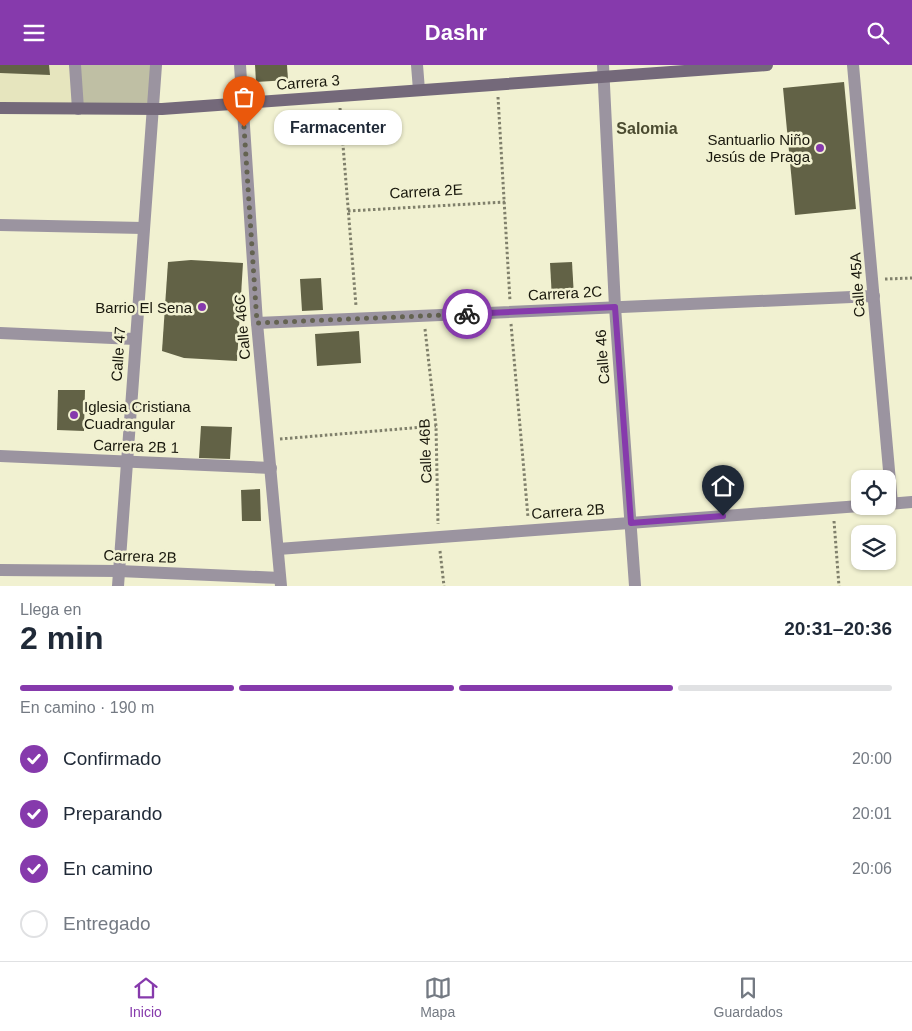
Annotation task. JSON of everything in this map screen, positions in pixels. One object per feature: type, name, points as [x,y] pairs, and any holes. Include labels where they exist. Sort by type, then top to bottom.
[{"type":"street","points":[[75,65],[78,109]]},
{"type":"street","name":"Calle 47","points":[[118,586],[151,109],[156,65]]},
{"type":"street","name":"Calle 46C","points":[[240,65],[257,323],[269,440],[280,582]]},
{"type":"street","points":[[418,65],[419,90]]},
{"type":"street","name":"Carrera 3","points":[[0,107],[151,109],[419,90],[603,71],[767,65]]},
{"type":"street","name":"Calle 45A","points":[[853,65],[874,280],[887,470]]},
{"type":"street","name":"Calle 46","points":[[603,71],[615,307],[635,586]]},
{"type":"street","points":[[0,225],[143,228]]},
{"type":"street","name":"Carrera 2C","points":[[257,323],[874,295]]},
{"type":"street","points":[[0,333],[135,339]]},
{"type":"street","name":"Carrera 2B 1","points":[[0,456],[127,463],[271,467]]},
{"type":"street","points":[[896,503],[912,502]]},
{"type":"street","name":"Carrera 2B","points":[[278,549],[851,507]]},
{"type":"street","name":"Carrera 2B","points":[[0,570],[120,571],[280,582]]},
{"type":"path","points":[[340,108],[357,319]]},
{"type":"path","name":"Carrera 2E","points":[[348,211],[505,202]]},
{"type":"path","points":[[874,280],[912,278]]},
{"type":"path","name":"Calle 46B","points":[[423,316],[436,425],[439,537],[444,586]]},
{"type":"path","points":[[269,440],[436,425]]},
{"type":"path","points":[[833,508],[839,586]]},
{"type":"shaded area","points":[[0,65],[75,65],[78,109],[0,108]]},
{"type":"shaded area","points":[[75,65],[156,65],[151,109],[78,109]]},
{"type":"building","points":[[0,65],[49,65],[50,75],[0,73]]},
{"type":"building","points":[[255,65],[287,65],[288,80],[256,82]]},
{"type":"building","name":"Santuarlio Niño Jesús de Praga","points":[[844,82],[856,209],[795,215],[783,88]]},
{"type":"building","name":"Barrio El Sena","points":[[191,260],[243,263],[237,361],[184,358],[162,351],[168,262]]},
{"type":"building","points":[[572,262],[574,297],[552,299],[550,263]]},
{"type":"building","points":[[321,278],[323,310],[302,311],[300,279]]},
{"type":"building","points":[[359,331],[361,363],[317,366],[315,334]]},
{"type":"building","points":[[58,390],[85,390],[84,431],[57,430]]},
{"type":"building","points":[[201,426],[232,427],[230,459],[199,458]]},
{"type":"building","points":[[260,489],[261,521],[242,521],[241,490]]},
{"type":"way so far","points":[[244,127],[257,323],[467,314]]},
{"type":"place","name":"Farmacenter","points":[[244,127]]},
{"type":"place","name":"Santuarlio Niño Jesús de Praga","points":[[820,148]]},
{"type":"place","name":"Barrio El Sena","points":[[202,307]]},
{"type":"place","name":"Iglesia Cristiana Cuadrangular","points":[[74,415]]},
{"type":"district","name":"Salomia","points":[[647,128]]},
{"type":"route","points":[[467,314],[615,307],[631,523],[723,516]]}]
